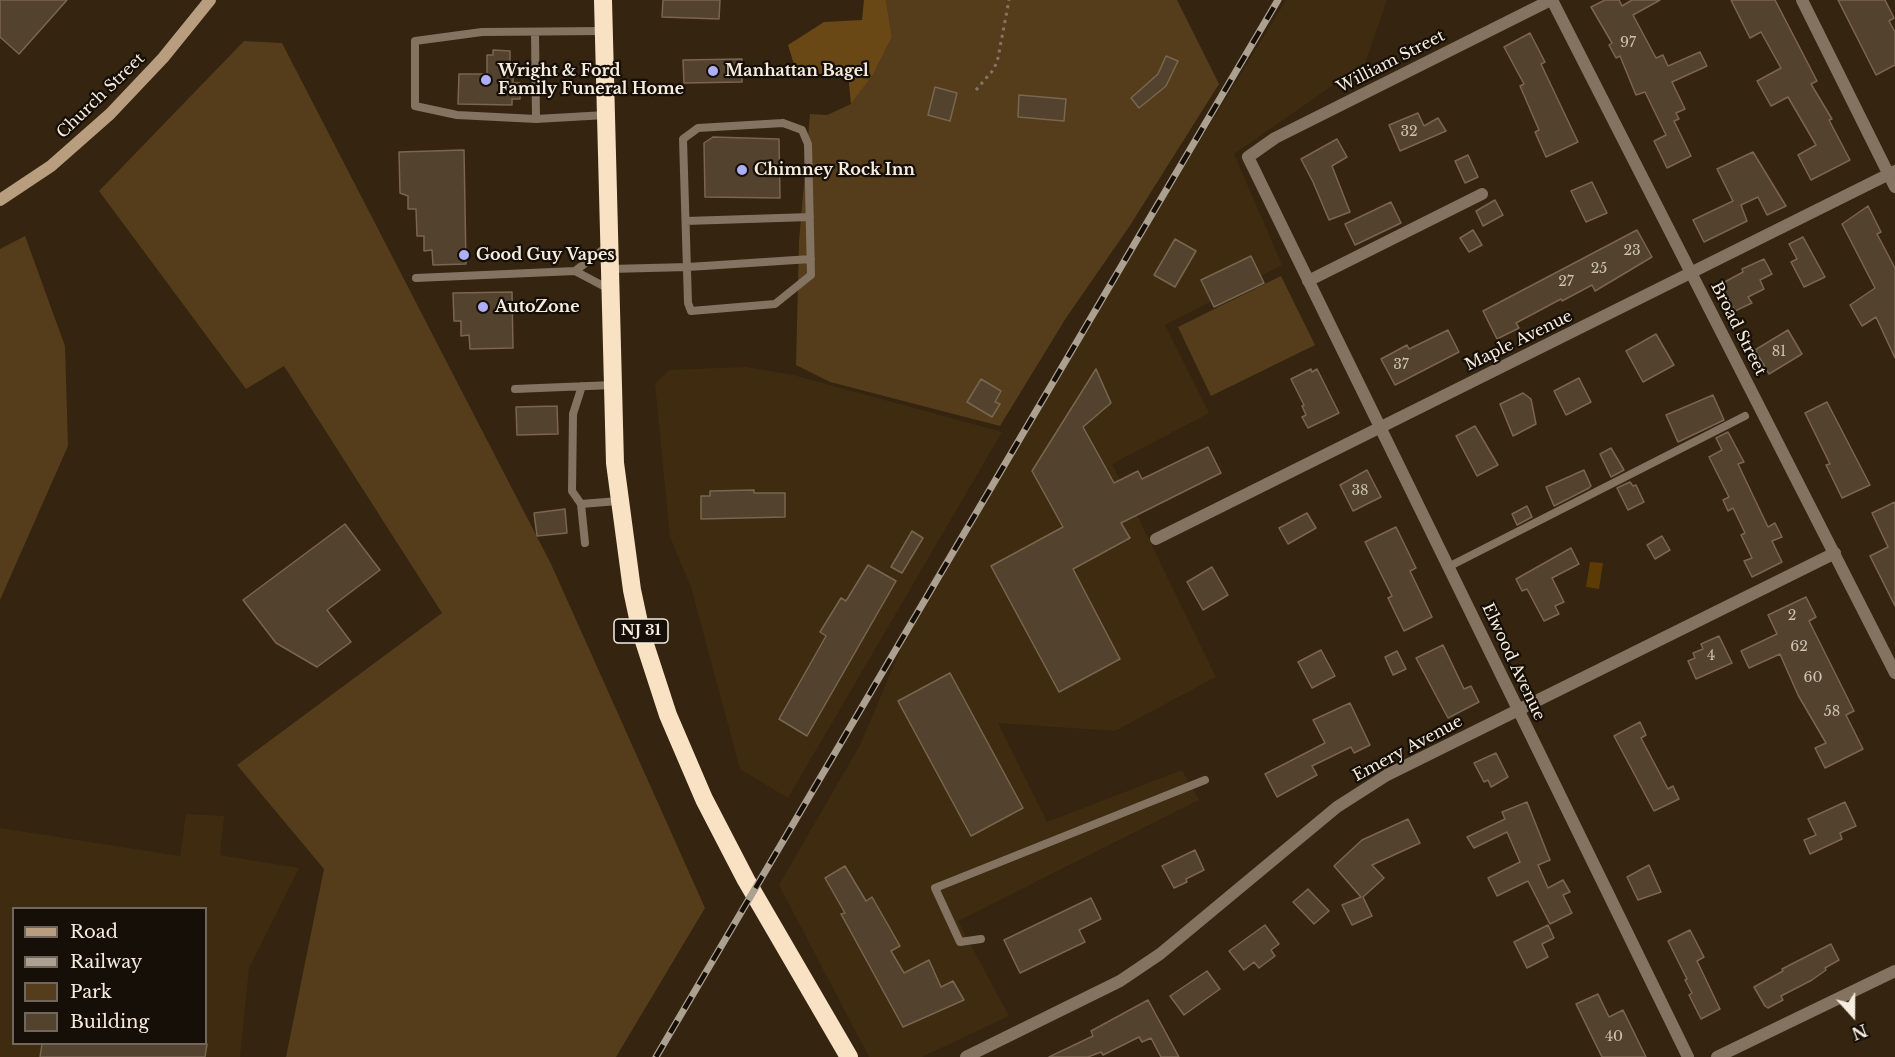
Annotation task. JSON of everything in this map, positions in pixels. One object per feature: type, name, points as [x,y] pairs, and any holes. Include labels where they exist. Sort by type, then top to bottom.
[{"type":"highway","name":"NJ 31","points":[[603,0],[612,385],[618,501],[641,632],[684,757],[735,860],[849,1057]]},
{"type":"street","name":"Church Street","points":[[0,200],[51,166],[111,114],[163,58],[210,0]]},
{"type":"street","name":"William Street","points":[[1248,157],[1275,138],[1552,0]]},
{"type":"street","name":"Broad Street","points":[[1552,0],[1895,673]]},
{"type":"street","points":[[1802,0],[1892,173],[1895,187]]},
{"type":"street","name":"Elwood Avenue","points":[[1248,157],[1450,566],[1518,711],[1688,1057]]},
{"type":"street","name":"Maple Avenue","points":[[1156,539],[1691,275],[1892,173]]},
{"type":"street","points":[[1308,281],[1482,194]]},
{"type":"street","name":"Emery Avenue","points":[[966,1057],[1120,981],[1161,954],[1337,807],[1387,775],[1835,553]]},
{"type":"street","points":[[1717,1057],[1895,971]]},
{"type":"lane","points":[[604,31],[482,32],[416,41],[415,106],[457,115],[536,119],[606,115]]},
{"type":"lane","points":[[536,32],[536,119]]},
{"type":"lane","points":[[783,123],[802,130],[808,144],[810,216],[811,275],[775,304],[691,311],[688,308],[683,140],[698,129],[783,123]]},
{"type":"lane","points":[[686,221],[810,216]]},
{"type":"lane","points":[[575,271],[608,246]]},
{"type":"lane","points":[[609,269],[688,267],[811,259]]},
{"type":"lane","points":[[416,278],[575,271],[610,290]]},
{"type":"lane","points":[[515,389],[612,385]]},
{"type":"lane","points":[[582,386],[573,414],[572,491],[581,504],[585,543]]},
{"type":"lane","points":[[1450,566],[1745,416]]},
{"type":"lane","points":[[581,504],[618,501]]},
{"type":"lane","points":[[981,939],[960,942],[935,888],[1205,780]]},
{"type":"path","points":[[976,90],[994,69],[1009,0]]},
{"type":"shaded area","points":[[864,0],[886,0],[892,37],[873,75],[851,104],[848,74],[797,74],[788,45],[824,22],[862,20]]},
{"type":"shaded area","points":[[1286,0],[1387,0],[1365,63],[1234,154],[1282,265],[1165,325],[1209,413],[1112,464],[1216,677],[1115,731],[998,723],[1047,822],[1182,770],[1199,800],[958,921],[1009,1016],[922,1057],[869,1057],[779,885],[860,745],[928,585]]},
{"type":"shaded area","points":[[746,367],[793,375],[1002,432],[788,798],[740,769],[691,587],[670,537],[655,384],[669,370]]},
{"type":"shaded area","points":[[1590,562],[1603,563],[1599,589],[1586,587]]},
{"type":"shaded area","points":[[186,814],[224,816],[220,855],[299,868],[249,968],[240,1057],[0,1057],[0,828],[180,856]]},
{"type":"green space","points":[[886,0],[1177,0],[1219,84],[1129,227],[1066,318],[1000,426],[830,382],[796,365],[799,241],[810,114],[827,115],[851,104],[873,75],[892,37]]},
{"type":"green space","points":[[244,41],[282,43],[551,564],[705,908],[616,1057],[286,1057],[324,869],[237,765],[442,613],[284,366],[246,389],[99,191]]},
{"type":"green space","points":[[25,236],[65,346],[68,446],[0,600],[0,249]]},
{"type":"green space","points":[[1281,276],[1315,345],[1211,396],[1178,327]]},
{"type":"building","points":[[0,0],[67,0],[19,54],[0,37]]},
{"type":"building","points":[[663,0],[720,0],[719,19],[662,17]]},
{"type":"building","points":[[1605,0],[1619,0],[1622,6],[1632,0],[1660,0],[1633,15],[1656,58],[1663,55],[1668,66],[1700,52],[1707,66],[1672,82],[1685,109],[1676,113],[1679,119],[1674,121],[1691,156],[1667,168],[1654,141],[1666,135],[1645,92],[1636,95],[1620,56],[1616,58],[1609,45],[1612,43],[1591,7]]},
{"type":"building","points":[[1731,0],[1775,0],[1817,81],[1811,84],[1832,119],[1829,120],[1850,160],[1811,180],[1798,155],[1816,145],[1788,97],[1771,106],[1757,81],[1781,68],[1761,32],[1750,38]]},
{"type":"building","points":[[1838,0],[1885,0],[1894,18],[1889,21],[1895,32],[1895,65],[1876,75]]},
{"type":"building","points":[[1530,33],[1545,62],[1541,64],[1578,142],[1546,157],[1535,132],[1539,130],[1520,86],[1524,84],[1504,47]]},
{"type":"building","name":"Wright & Ford Family Funeral Home","points":[[493,50],[510,51],[510,76],[513,76],[513,83],[520,83],[520,99],[512,99],[512,105],[458,104],[459,74],[487,74],[487,55],[493,55]]},
{"type":"building","points":[[1166,56],[1178,61],[1166,86],[1139,108],[1131,98],[1158,74]]},
{"type":"building","name":"Manhattan Bagel","points":[[742,59],[742,82],[684,83],[683,60]]},
{"type":"building","points":[[935,87],[957,93],[950,121],[928,115]]},
{"type":"building","points":[[1019,95],[1066,99],[1064,121],[1018,117]]},
{"type":"building","points":[[1418,113],[1424,126],[1438,118],[1446,131],[1400,151],[1389,125]]},
{"type":"building","name":"Chimney Rock Inn","points":[[713,137],[779,139],[780,198],[705,197],[704,143]]},
{"type":"building","points":[[1337,139],[1347,157],[1332,166],[1350,212],[1329,220],[1301,159]]},
{"type":"building","points":[[464,150],[466,264],[433,265],[432,250],[424,251],[424,236],[417,236],[416,209],[408,209],[408,196],[400,193],[399,152]]},
{"type":"building","points":[[1753,152],[1786,206],[1767,215],[1758,197],[1741,205],[1747,221],[1704,242],[1693,220],[1733,201],[1717,169]]},
{"type":"building","points":[[1468,155],[1478,177],[1465,183],[1455,161]]},
{"type":"building","points":[[1592,182],[1607,213],[1586,222],[1571,191]]},
{"type":"building","points":[[1495,200],[1503,215],[1483,226],[1476,211]]},
{"type":"building","points":[[1391,202],[1401,223],[1355,245],[1345,224]]},
{"type":"building","points":[[1868,206],[1881,232],[1877,234],[1895,268],[1895,358],[1876,317],[1862,326],[1850,305],[1875,288],[1842,224]]},
{"type":"building","points":[[1473,230],[1482,245],[1469,252],[1460,238]]},
{"type":"building","points":[[1637,230],[1652,257],[1595,291],[1592,285],[1562,301],[1561,299],[1516,323],[1519,328],[1497,339],[1483,311]]},
{"type":"building","points":[[1803,237],[1825,277],[1804,287],[1791,262],[1797,259],[1789,244]]},
{"type":"building","points":[[1175,239],[1196,251],[1175,287],[1154,275]]},
{"type":"building","points":[[1251,256],[1264,283],[1214,307],[1201,280]]},
{"type":"building","points":[[1764,259],[1772,274],[1760,280],[1764,289],[1748,297],[1752,303],[1735,311],[1721,284],[1743,272],[1742,269]]},
{"type":"building","name":"AutoZone","points":[[512,292],[513,348],[470,349],[469,335],[461,336],[461,321],[454,321],[453,293]]},
{"type":"building","points":[[1448,330],[1459,352],[1395,385],[1381,359],[1407,345],[1409,349]]},
{"type":"building","points":[[1788,330],[1802,354],[1769,374],[1755,350]]},
{"type":"building","points":[[1656,334],[1674,365],[1643,382],[1626,351]]},
{"type":"building","points":[[1096,369],[1111,403],[1083,427],[1114,483],[1138,471],[1142,479],[1208,447],[1221,473],[1121,523],[1130,538],[1073,569],[1120,659],[1059,692],[991,566],[1063,527],[1032,471]]},
{"type":"building","points":[[1311,369],[1312,372],[1317,369],[1339,413],[1308,428],[1302,417],[1306,415],[1302,406],[1304,405],[1291,379]]},
{"type":"building","points":[[1579,378],[1591,402],[1566,415],[1554,391]]},
{"type":"building","points":[[981,379],[1001,391],[995,402],[1000,404],[992,417],[967,402]]},
{"type":"building","points":[[1523,393],[1531,399],[1536,424],[1513,436],[1500,404]]},
{"type":"building","points":[[1713,395],[1724,420],[1678,442],[1666,415]]},
{"type":"building","points":[[1827,402],[1870,485],[1842,498],[1826,465],[1830,464],[1805,413]]},
{"type":"building","points":[[557,406],[558,434],[517,435],[516,407]]},
{"type":"building","points":[[1475,426],[1498,465],[1477,476],[1456,436]]},
{"type":"building","points":[[1728,432],[1744,462],[1738,464],[1768,527],[1775,523],[1782,537],[1772,541],[1782,562],[1752,577],[1744,561],[1752,558],[1741,535],[1745,533],[1733,508],[1728,511],[1723,500],[1729,497],[1709,457],[1722,450],[1716,438]]},
{"type":"building","points":[[1611,448],[1624,470],[1611,477],[1600,454]]},
{"type":"building","points":[[1367,470],[1381,497],[1353,511],[1340,485]]},
{"type":"building","points":[[1584,470],[1591,486],[1554,506],[1546,487]]},
{"type":"building","points":[[1630,482],[1633,486],[1636,485],[1644,502],[1628,510],[1617,488]]},
{"type":"building","points":[[754,490],[754,493],[785,493],[785,517],[701,519],[701,496],[710,496],[710,491]]},
{"type":"building","points":[[1895,502],[1895,606],[1870,556],[1888,547],[1872,513]]},
{"type":"building","points":[[1527,506],[1532,517],[1517,525],[1512,514]]},
{"type":"building","points":[[565,509],[567,533],[537,536],[534,513]]},
{"type":"building","points":[[1307,513],[1316,528],[1288,544],[1279,528]]},
{"type":"building","points":[[345,524],[380,570],[327,610],[351,642],[317,667],[276,643],[243,600]]},
{"type":"building","points":[[1396,527],[1416,568],[1410,571],[1432,617],[1404,631],[1388,598],[1392,596],[1365,542]]},
{"type":"building","points":[[912,531],[923,538],[902,573],[891,567]]},
{"type":"building","points":[[1662,536],[1670,550],[1655,559],[1647,545]]},
{"type":"building","points":[[1571,548],[1579,564],[1552,578],[1564,602],[1555,606],[1559,614],[1544,621],[1527,589],[1522,591],[1516,579]]},
{"type":"building","points":[[868,565],[896,581],[807,736],[779,719],[826,636],[820,632],[841,598],[846,601]]},
{"type":"building","points":[[1212,567],[1228,595],[1203,610],[1187,582]]},
{"type":"building","points":[[1806,597],[1816,617],[1809,621],[1854,711],[1846,715],[1863,749],[1825,768],[1815,748],[1826,743],[1798,695],[1780,654],[1749,668],[1741,651],[1777,634],[1768,615]]},
{"type":"building","points":[[1719,636],[1732,663],[1696,679],[1688,661],[1695,658],[1693,653],[1703,649],[1701,644]]},
{"type":"building","points":[[1443,645],[1464,689],[1471,686],[1479,702],[1448,718],[1416,658]]},
{"type":"building","points":[[1321,650],[1335,676],[1312,688],[1298,662]]},
{"type":"building","points":[[1397,651],[1406,669],[1393,675],[1385,657]]},
{"type":"building","points":[[950,673],[1023,808],[971,836],[898,701]]},
{"type":"building","points":[[1350,703],[1370,745],[1354,753],[1351,747],[1312,766],[1317,775],[1277,797],[1265,774],[1325,743],[1313,720]]},
{"type":"building","points":[[1640,722],[1646,735],[1641,738],[1668,789],[1673,786],[1679,799],[1654,811],[1614,736]]},
{"type":"building","points":[[1496,753],[1508,777],[1491,787],[1488,780],[1484,782],[1474,763]]},
{"type":"building","points":[[1527,802],[1550,860],[1538,865],[1548,888],[1563,880],[1570,892],[1563,895],[1572,913],[1550,924],[1528,881],[1497,896],[1488,878],[1520,862],[1507,832],[1474,848],[1467,837],[1505,819],[1502,812]]},
{"type":"building","points":[[1845,802],[1856,826],[1840,833],[1842,839],[1810,854],[1804,840],[1816,835],[1808,819]]},
{"type":"building","points":[[1408,819],[1420,843],[1372,865],[1384,878],[1363,897],[1372,916],[1352,925],[1342,905],[1361,897],[1334,866],[1362,840]]},
{"type":"building","points":[[1195,850],[1204,870],[1174,888],[1162,866]]},
{"type":"building","points":[[1649,865],[1661,892],[1638,900],[1627,877]]},
{"type":"building","points":[[845,866],[866,901],[872,897],[900,946],[891,951],[904,973],[929,960],[941,987],[953,981],[964,1000],[903,1027],[841,914],[845,913],[825,878]]},
{"type":"building","points":[[1308,889],[1329,911],[1314,924],[1293,902]]},
{"type":"building","points":[[1091,898],[1101,919],[1079,930],[1085,942],[1020,973],[1004,940]]},
{"type":"building","points":[[1265,925],[1279,944],[1271,950],[1275,956],[1259,968],[1254,962],[1244,970],[1229,951]]},
{"type":"building","points":[[1548,925],[1554,938],[1542,944],[1548,957],[1527,968],[1514,942]]},
{"type":"building","points":[[1690,930],[1704,957],[1697,961],[1720,1009],[1701,1019],[1689,995],[1692,993],[1685,980],[1687,979],[1668,941]]},
{"type":"building","points":[[1831,944],[1839,960],[1825,968],[1826,970],[1812,980],[1781,996],[1783,1000],[1768,1008],[1765,1006],[1754,987],[1783,971],[1782,969]]},
{"type":"building","points":[[1207,971],[1220,989],[1184,1015],[1170,996]]},
{"type":"building","points":[[1598,994],[1609,1017],[1623,1010],[1646,1057],[1602,1057],[1576,1004]]},
{"type":"building","points":[[1148,1000],[1179,1057],[1161,1057],[1151,1038],[1142,1042],[1139,1037],[1103,1055],[1101,1052],[1088,1057],[1049,1057],[1093,1036],[1091,1031]]},
{"type":"building","points":[[42,1045],[207,1045],[205,1057],[40,1057]]},
{"type":"railway","points":[[656,1057],[1278,0]]},
{"type":"place","name":"Manhattan Bagel","points":[[713,71]]},
{"type":"place","name":"Wright & Ford Family Funeral Home","points":[[486,80]]},
{"type":"place","name":"Chimney Rock Inn","points":[[742,170]]},
{"type":"place","name":"Good Guy Vapes","points":[[464,255]]},
{"type":"place","name":"AutoZone","points":[[483,307]]}]
